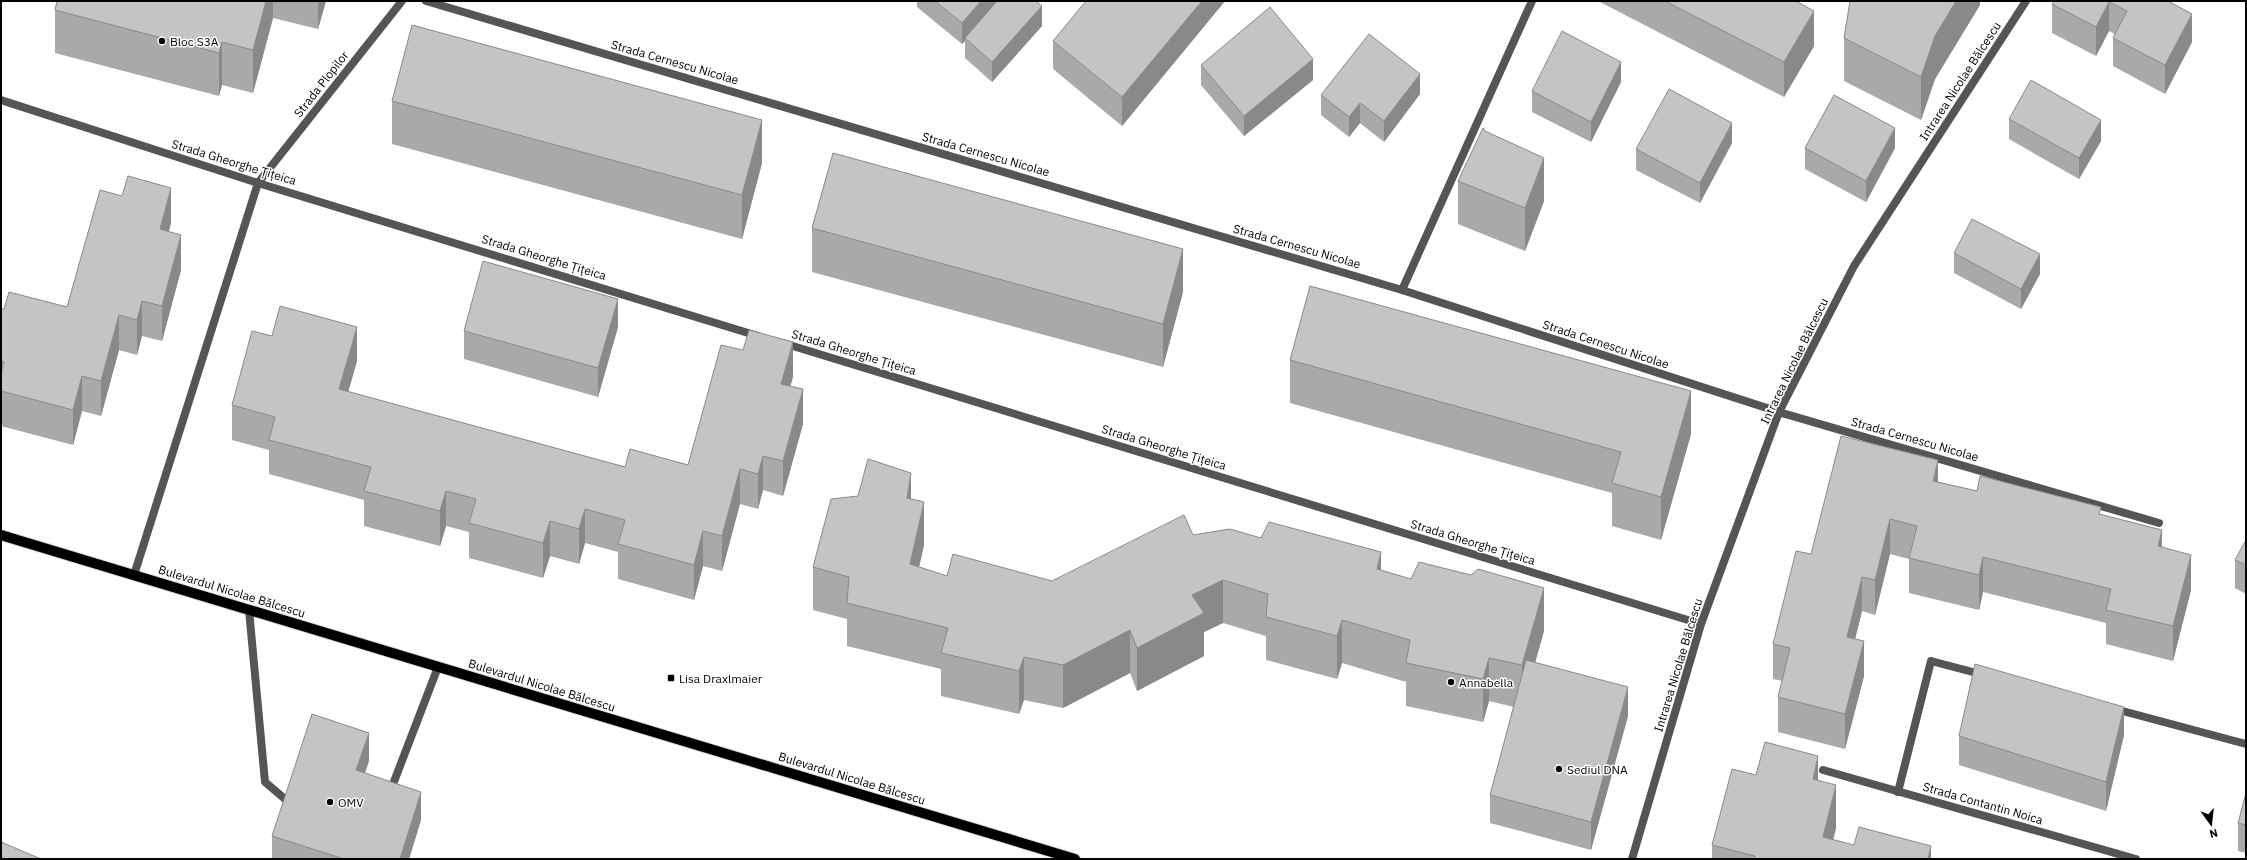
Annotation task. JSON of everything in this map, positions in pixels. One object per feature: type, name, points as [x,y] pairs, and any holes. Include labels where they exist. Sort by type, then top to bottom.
[{"type":"main road","name":"Bulevardul Nicolae Bălcescu","points":[[1,535],[1075,859]]},
{"type":"street","name":"Strada Plopilor","points":[[258,183],[402,1]]},
{"type":"street","name":"Strada Cernescu Nicolae","points":[[426,1],[1402,290],[1779,412],[2158,523]]},
{"type":"street","points":[[1402,290],[1532,1]]},
{"type":"street","name":"Intrarea Nicolae Bălcescu","points":[[1632,859],[1701,624],[1779,412],[1854,266],[2026,1]]},
{"type":"street","name":"Strada Gheorghe Țițeica","points":[[1,100],[258,183],[1701,624]]},
{"type":"street","points":[[134,575],[258,183]]},
{"type":"street","points":[[249,610],[265,782],[292,805]]},
{"type":"street","points":[[1898,792],[1931,660],[1992,677]]},
{"type":"street","points":[[387,800],[438,667]]},
{"type":"street","points":[[2108,707],[2246,744]]},
{"type":"street","name":"Strada Contantin Noica","points":[[1823,770],[2136,859]]},
{"type":"building","points":[[57,1],[266,1],[253,50],[222,42],[219,53],[55,10]]},
{"type":"building","points":[[935,1],[981,1],[962,23]]},
{"type":"building","points":[[997,1],[1036,1],[1042,6],[992,62],[965,38]]},
{"type":"building","points":[[1086,1],[1202,1],[1122,97],[1053,41]]},
{"type":"building","points":[[1665,1],[1796,1],[1814,11],[1784,62]]},
{"type":"building","points":[[1850,1],[1956,1],[1935,36],[1921,77],[1844,38]]},
{"type":"building","points":[[2054,1],[2168,1],[2192,14],[2165,65],[2113,38],[2127,11],[2109,2],[2096,27],[2052,4]]},
{"type":"building","points":[[1270,7],[1313,59],[1244,116],[1201,65]]},
{"type":"building","points":[[412,25],[762,120],[742,195],[392,101]]},
{"type":"building","points":[[1562,31],[1621,62],[1591,122],[1532,91]]},
{"type":"building","points":[[1369,34],[1420,74],[1384,121],[1360,103],[1349,117],[1321,95]]},
{"type":"building","points":[[2031,80],[2101,120],[2079,158],[2009,119]]},
{"type":"building","points":[[1669,89],[1732,123],[1700,183],[1636,149]]},
{"type":"building","points":[[1834,95],[1895,128],[1866,181],[1805,148]]},
{"type":"building","points":[[1483,128],[1485,131],[1544,158],[1525,208],[1458,181]]},
{"type":"building","points":[[833,153],[1183,249],[1163,324],[812,228]]},
{"type":"building","points":[[128,176],[171,188],[160,229],[181,235],[162,306],[142,301],[137,320],[119,315],[101,381],[82,376],[73,410],[1,391],[1,373],[4,362],[1,361],[1,309],[4,309],[9,292],[67,307],[100,190],[122,196]]},
{"type":"building","points":[[1972,219],[2040,254],[2021,289],[1954,253]]},
{"type":"building","points":[[483,261],[618,299],[598,368],[464,331]]},
{"type":"building","points":[[1310,286],[1691,391],[1661,497],[1612,483],[1621,452],[1290,360]]},
{"type":"building","points":[[280,306],[357,327],[339,389],[625,467],[630,449],[688,465],[721,345],[743,350],[749,330],[793,342],[781,384],[803,389],[783,461],[763,456],[758,474],[740,469],[722,536],[703,531],[694,565],[618,544],[625,520],[585,509],[579,529],[550,521],[543,543],[469,523],[476,499],[446,491],[440,511],[364,491],[371,467],[269,440],[275,417],[232,405],[252,331],[272,336]]},
{"type":"building","points":[[1841,436],[1938,460],[1933,481],[1977,491],[1980,476],[2101,507],[2099,514],[2162,530],[2158,546],[2191,555],[2173,626],[2106,610],[2111,589],[1983,557],[1979,575],[1909,558],[1917,526],[1890,519],[1875,580],[1862,577],[1847,637],[1864,641],[1845,714],[1778,697],[1790,648],[1773,644],[1796,551],[1811,554]]},
{"type":"building","points":[[868,459],[911,473],[907,498],[924,502],[910,564],[947,576],[953,554],[1052,581],[1184,515],[1193,535],[1230,529],[1261,538],[1269,522],[1381,552],[1377,569],[1411,579],[1419,562],[1471,575],[1478,569],[1544,588],[1522,665],[1489,658],[1483,679],[1406,663],[1410,640],[1342,620],[1337,636],[1266,617],[1268,594],[1223,580],[1192,595],[1204,613],[1137,648],[1130,630],[1063,665],[1024,657],[1019,671],[941,653],[948,628],[847,603],[849,577],[813,567],[831,499],[858,496]]},
{"type":"building","points":[[2246,540],[2246,565],[2235,560]]},
{"type":"building","name":"Sediul DNA","points":[[1526,660],[1628,687],[1591,822],[1490,795]]},
{"type":"building","points":[[1975,664],[2124,707],[2106,782],[1959,736]]},
{"type":"building","name":"OMV","points":[[312,714],[369,733],[356,770],[421,792],[400,859],[344,859],[272,836]]},
{"type":"building","points":[[1765,742],[1818,756],[1813,779],[1836,785],[1823,837],[1854,845],[1859,827],[1931,846],[1928,859],[1755,859],[1755,856],[1712,845],[1732,769],[1756,775]]},
{"type":"building","points":[[2246,793],[2246,825],[2238,823]]},
{"type":"building","points":[[1,842],[41,859],[1,859]]},
{"type":"place","name":"Bloc S3A","points":[[162,41]]},
{"type":"place","name":"Lisa Draxlmaier","points":[[671,678]]},
{"type":"place","name":"Annabella","points":[[1451,682]]},
{"type":"place","name":"Sediul DNA","points":[[1559,769]]},
{"type":"place","name":"OMV","points":[[330,802]]}]
